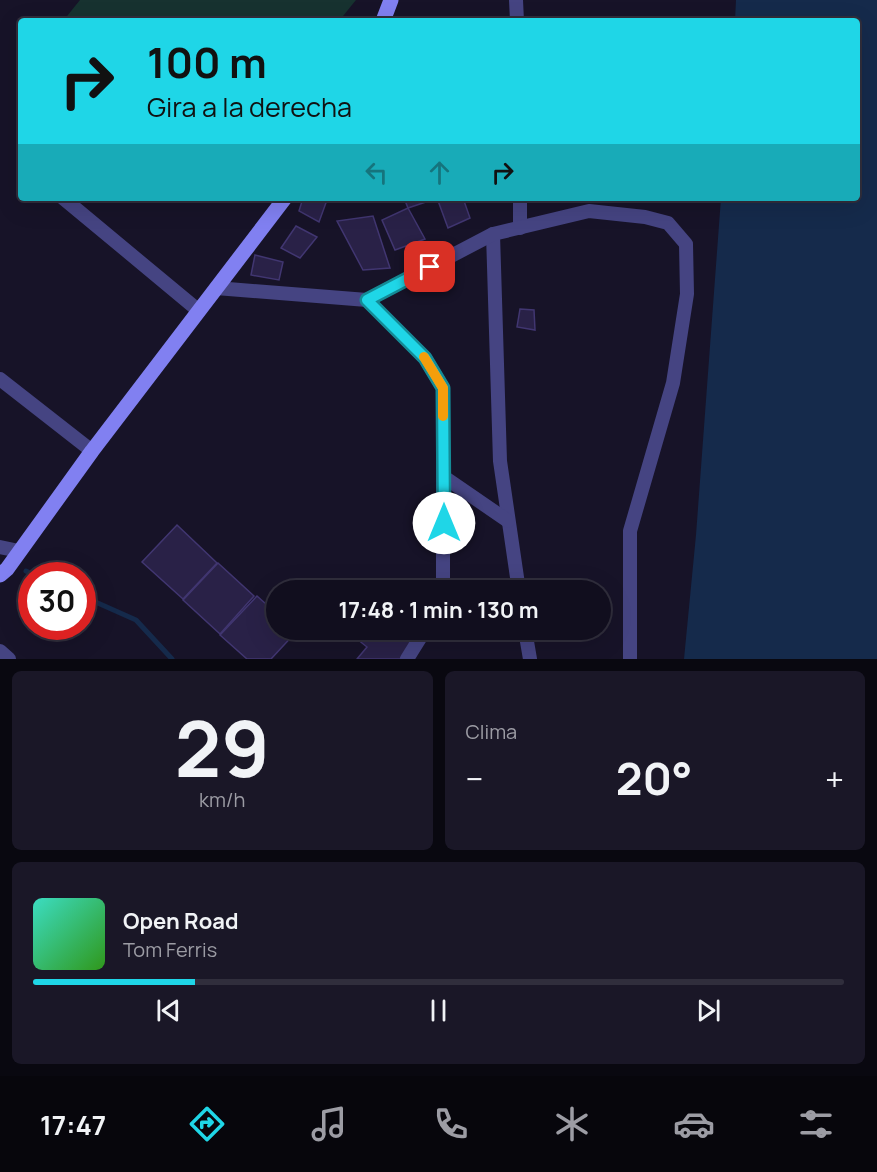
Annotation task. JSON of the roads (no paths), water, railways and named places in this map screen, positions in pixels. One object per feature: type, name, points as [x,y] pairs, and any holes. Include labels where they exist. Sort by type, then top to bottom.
[{"type":"street","points":[[384,18],[391,0]]},
{"type":"street","points":[[516,0],[517,18]]},
{"type":"street","points":[[67,201],[199,311]]},
{"type":"street","points":[[0,576],[283,201]]},
{"type":"street","points":[[520,201],[520,228]]},
{"type":"street","points":[[216,288],[367,300],[493,234],[589,211],[645,217],[668,223],[686,244],[687,294],[673,382],[630,531],[630,659]]},
{"type":"street","points":[[493,234],[500,461],[517,580]]},
{"type":"street","points":[[367,300],[425,358],[443,388],[443,580]]},
{"type":"street","points":[[0,379],[92,451]]},
{"type":"street","points":[[444,477],[508,521]]},
{"type":"street","points":[[0,547],[19,551]]},
{"type":"street","points":[[407,659],[419,640]]},
{"type":"street","points":[[527,640],[530,659]]},
{"type":"street","points":[[0,651],[9,659]]},
{"type":"water","points":[[736,0],[877,0],[877,659],[684,659],[696,535],[721,201],[860,201],[860,18],[735,18]]},
{"type":"waterway","points":[[96,602],[136,620],[172,659]]}]
